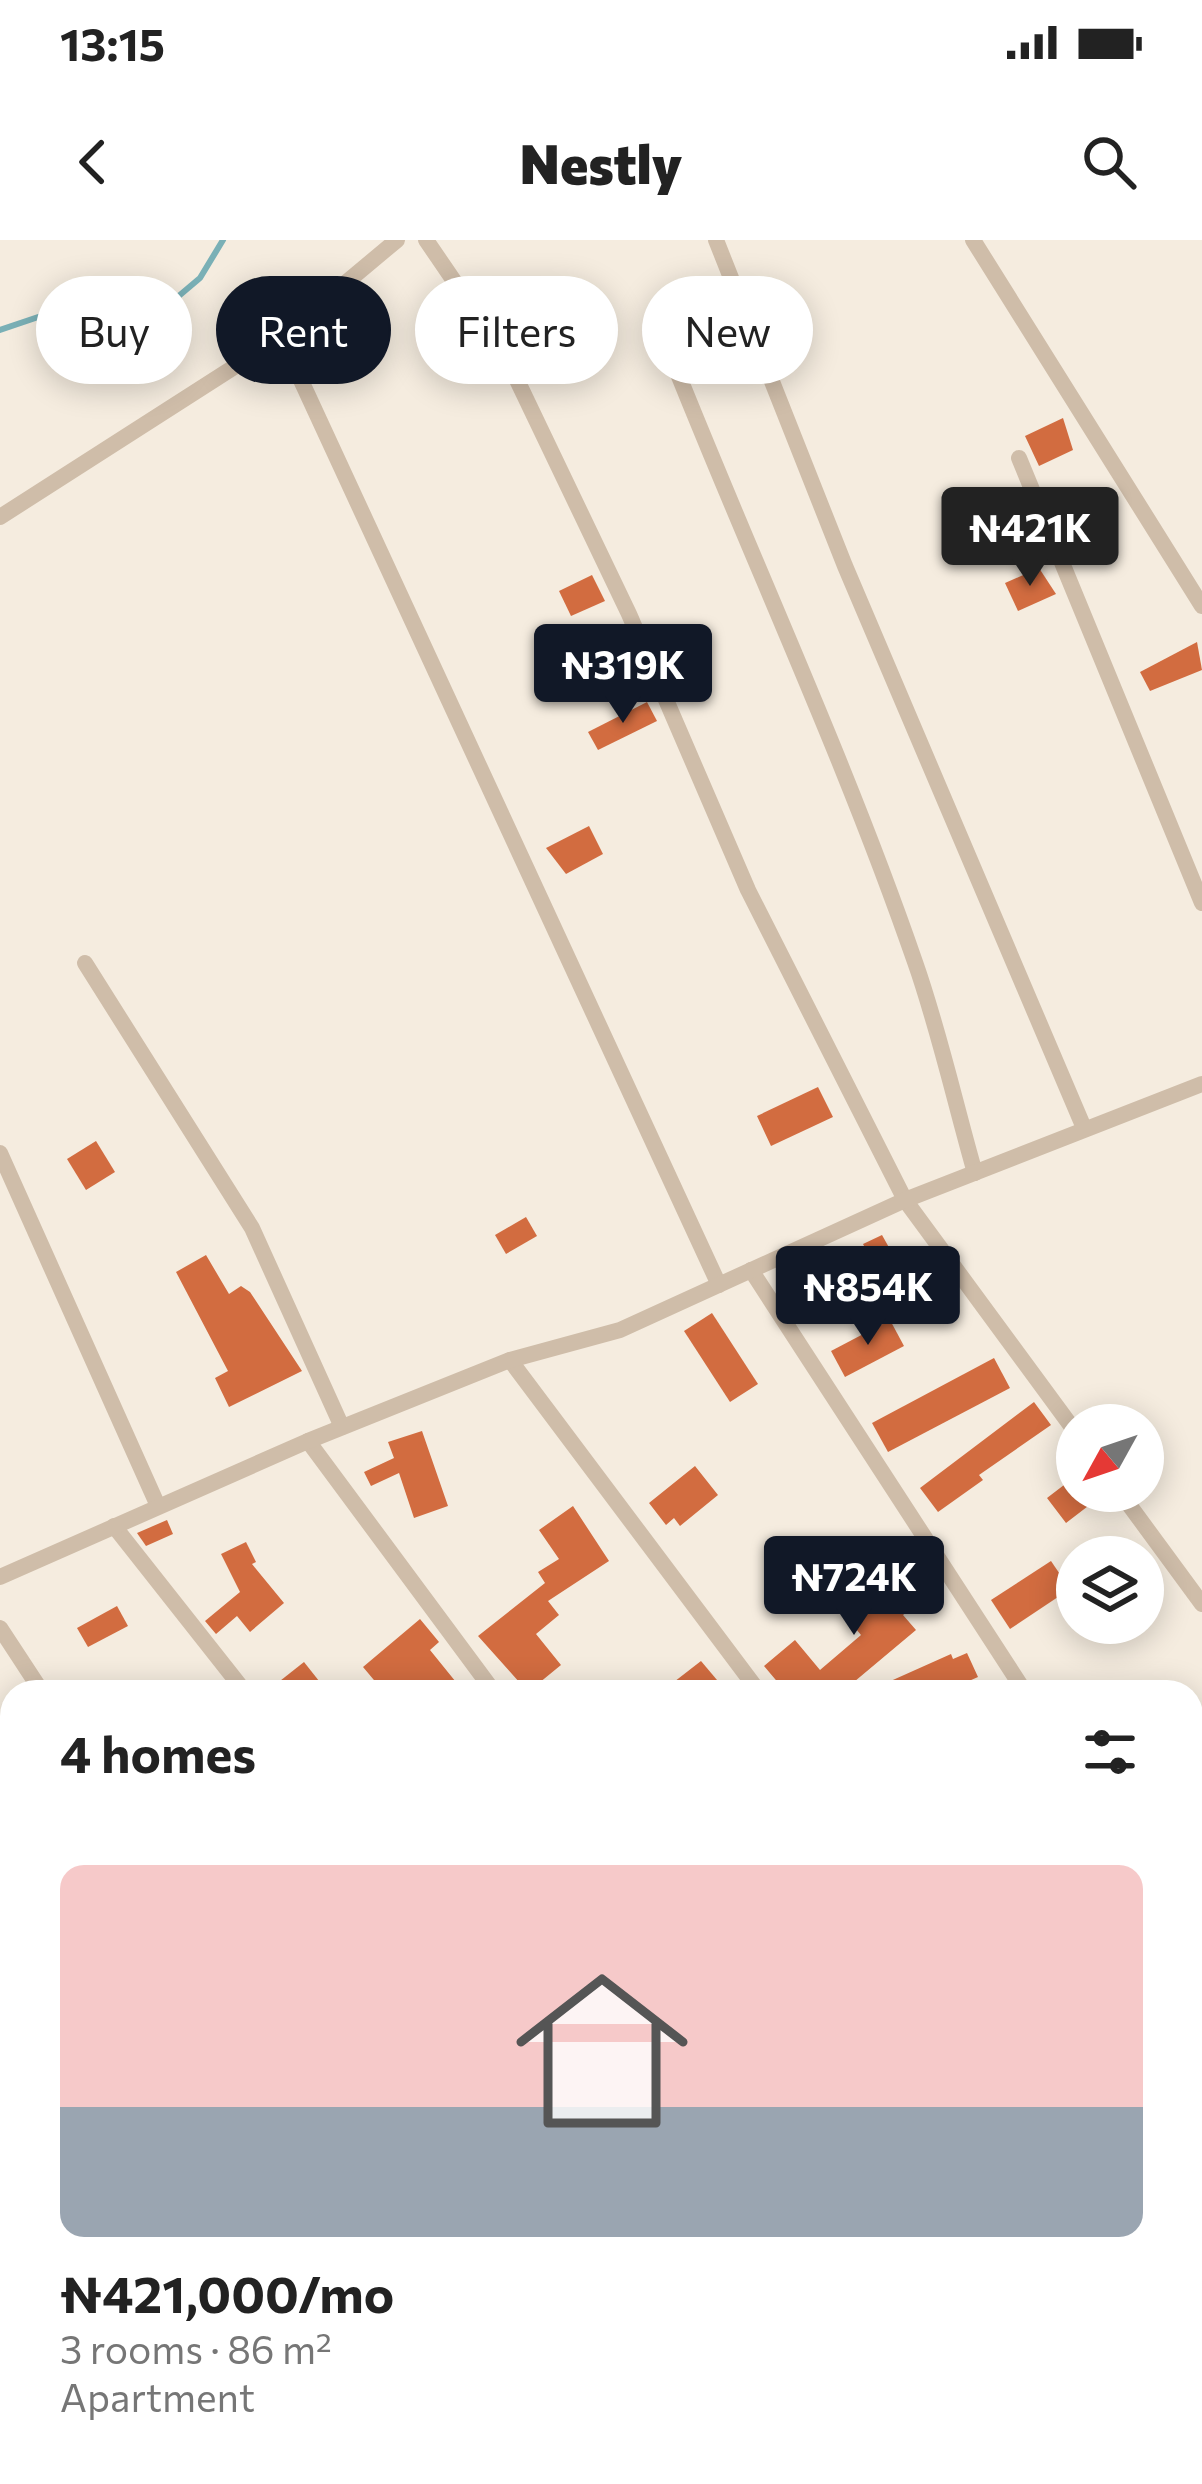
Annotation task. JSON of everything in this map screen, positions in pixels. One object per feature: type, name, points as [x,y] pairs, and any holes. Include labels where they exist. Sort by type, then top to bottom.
[{"type":"street","points":[[354,276],[397,240]]},
{"type":"street","points":[[426,240],[506,357],[629,614],[748,890],[905,1200],[1056,1405]]},
{"type":"street","points":[[716,240],[845,566],[1084,1129]]},
{"type":"street","points":[[973,240],[1202,606]]},
{"type":"street","points":[[0,517],[216,379]]},
{"type":"street","points":[[303,384],[719,1285]]},
{"type":"street","points":[[681,384],[797,654],[908,943],[975,1173]]},
{"type":"street","points":[[1019,458],[1202,903]]},
{"type":"street","points":[[85,963],[252,1228],[342,1427]]},
{"type":"street","points":[[0,1577],[342,1427],[510,1360],[620,1330],[905,1200],[1202,1084]]},
{"type":"street","points":[[0,1153],[158,1506]]},
{"type":"street","points":[[751,1270],[1017,1680]]},
{"type":"street","points":[[510,1360],[749,1680]]},
{"type":"street","points":[[308,1441],[485,1680]]},
{"type":"street","points":[[1134,1512],[1202,1604]]},
{"type":"street","points":[[114,1526],[236,1680]]},
{"type":"street","points":[[0,1628],[34,1680]]},
{"type":"building","points":[[1063,418],[1073,450],[1039,466],[1025,436]]},
{"type":"building","points":[[1098,505],[1111,529],[1075,548],[1062,524]]},
{"type":"building","points":[[1039,568],[1056,594],[1018,611],[1005,583]]},
{"type":"building","points":[[592,575],[605,601],[571,616],[559,591]]},
{"type":"building","points":[[1197,642],[1202,670],[1150,691],[1140,672]]},
{"type":"building","points":[[647,702],[657,721],[598,750],[588,732]]},
{"type":"building","points":[[589,826],[603,854],[566,874],[546,848]]},
{"type":"building","points":[[818,1087],[833,1117],[771,1146],[757,1116]]},
{"type":"building","points":[[96,1141],[115,1172],[86,1190],[67,1159]]},
{"type":"building","points":[[526,1217],[537,1236],[506,1254],[495,1235]]},
{"type":"building","points":[[882,1235],[896,1260],[904,1256],[922,1292],[895,1306],[863,1244]]},
{"type":"building","points":[[206,1255],[229,1294],[241,1286],[250,1292],[302,1371],[229,1407],[215,1378],[228,1371],[176,1272]]},
{"type":"building","points":[[712,1313],[758,1384],[730,1402],[684,1331]]},
{"type":"building","points":[[890,1320],[904,1346],[845,1377],[831,1351]]},
{"type":"building","points":[[994,1358],[1010,1388],[888,1452],[872,1423]]},
{"type":"building","points":[[1034,1402],[1051,1425],[979,1475],[983,1480],[938,1512],[920,1488]]},
{"type":"building","points":[[422,1431],[448,1506],[414,1518],[399,1473],[371,1486],[364,1472],[394,1458],[388,1442]]},
{"type":"building","points":[[695,1466],[718,1495],[680,1526],[674,1518],[666,1525],[649,1503]]},
{"type":"building","points":[[573,1506],[609,1561],[548,1601],[559,1615],[536,1634],[561,1665],[543,1680],[517,1680],[478,1636],[545,1583],[538,1572],[559,1559],[539,1530]]},
{"type":"building","points":[[1058,1512],[1080,1512],[1066,1523]]},
{"type":"building","points":[[167,1520],[173,1534],[146,1546],[137,1533]]},
{"type":"building","points":[[246,1542],[256,1562],[252,1564],[284,1603],[250,1632],[237,1616],[216,1634],[205,1621],[240,1592],[221,1554]]},
{"type":"building","points":[[912,1547],[921,1558],[893,1581],[913,1607],[903,1615],[916,1630],[856,1680],[776,1680],[764,1666],[795,1640],[820,1670],[861,1635],[847,1618],[868,1602],[859,1591]]},
{"type":"building","points":[[1051,1561],[1056,1568],[1056,1598],[1010,1629],[991,1600]]},
{"type":"building","points":[[117,1606],[128,1626],[88,1647],[77,1628]]},
{"type":"building","points":[[420,1619],[439,1642],[430,1650],[454,1680],[374,1680],[363,1667]]},
{"type":"building","points":[[967,1653],[978,1677],[893,1680],[951,1654],[953,1659]]},
{"type":"building","points":[[701,1661],[717,1680],[676,1680]]},
{"type":"building","points":[[304,1662],[318,1680],[281,1680]]},
{"type":"waterway","points":[[0,330],[56,311],[116,324],[174,300],[200,278],[223,240]]}]
